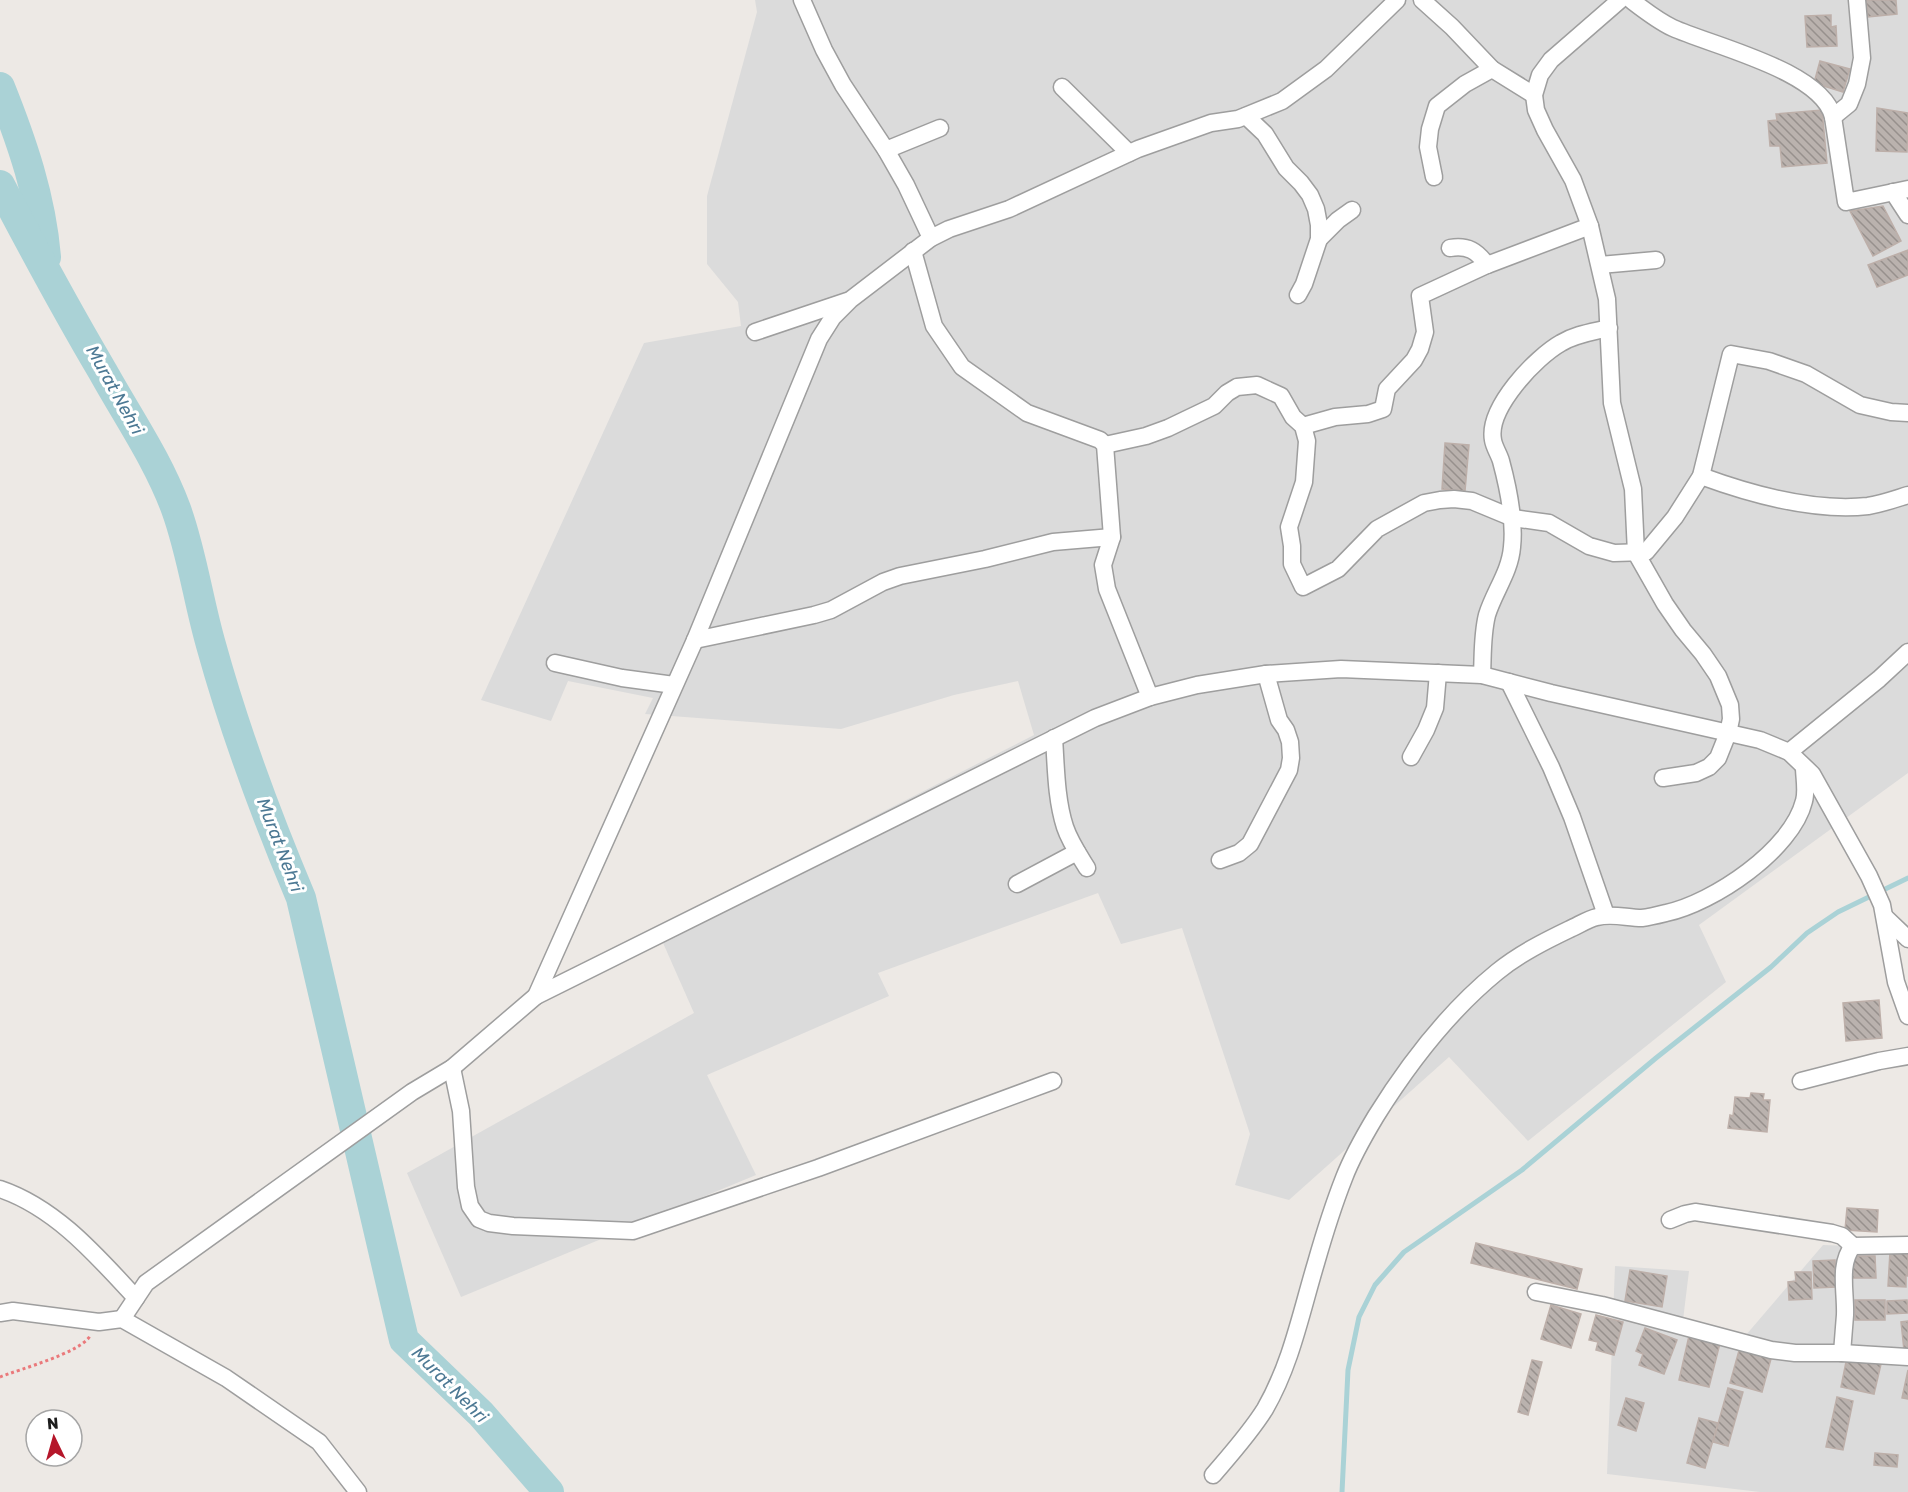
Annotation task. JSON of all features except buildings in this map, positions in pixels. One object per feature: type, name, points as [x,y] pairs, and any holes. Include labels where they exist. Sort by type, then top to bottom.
[{"type":"street","points":[[802,0],[824,50],[843,85],[906,185],[931,238]]},
{"type":"street","points":[[536,996],[695,640],[819,339],[833,317],[850,300],[913,251],[949,229],[1009,209],[1129,153],[1211,123],[1246,116],[1282,101],[1326,69],[1397,0]]},
{"type":"street","points":[[1422,0],[1452,27],[1492,69],[1534,95]]},
{"type":"street","points":[[1620,0],[1551,60],[1540,75],[1534,95],[1540,120],[1573,180],[1590,226],[1600,266],[1607,298],[1612,404],[1633,489],[1636,553],[1683,630],[1719,676],[1730,705],[1731,719],[1728,733],[1718,758],[1709,767],[1696,773],[1663,778]]},
{"type":"street","points":[[1630,0],[1672,27],[1778,67],[1820,96],[1831,110],[1833,117],[1846,202],[1900,190],[1908,215]]},
{"type":"street","points":[[1833,117],[1849,104],[1857,84],[1862,49],[1857,0]]},
{"type":"street","points":[[1434,177],[1428,147],[1430,129],[1437,106],[1466,84],[1492,69]]},
{"type":"street","points":[[1062,87],[1129,153]]},
{"type":"street","points":[[1246,116],[1265,134],[1286,168],[1310,195],[1316,209],[1319,239],[1298,295]]},
{"type":"street","points":[[886,150],[940,128]]},
{"type":"street","points":[[1319,239],[1338,220],[1353,210]]},
{"type":"street","points":[[1303,426],[1335,417],[1368,414],[1383,409],[1387,389],[1414,360],[1420,349],[1425,332],[1420,296],[1487,265],[1590,226]]},
{"type":"street","points":[[1450,249],[1461,246],[1467,248],[1482,257],[1487,265]]},
{"type":"street","points":[[913,251],[934,326],[962,367],[1027,413],[1100,440],[1106,445],[1112,537],[1103,565],[1107,589],[1150,697]]},
{"type":"street","points":[[1600,266],[1656,260]]},
{"type":"street","points":[[755,332],[850,300]]},
{"type":"street","points":[[1482,675],[1484,632],[1488,614],[1509,563],[1512,548],[1513,518],[1502,462],[1493,440],[1493,422],[1499,406],[1511,390],[1533,366],[1560,343],[1584,333],[1609,328]]},
{"type":"street","points":[[1106,445],[1146,436],[1168,428],[1214,406],[1237,387],[1257,385],[1281,396],[1293,417],[1303,426],[1307,441],[1304,482],[1289,527],[1292,564],[1303,587],[1338,568],[1377,529],[1424,502],[1454,499],[1472,501],[1513,518],[1549,523],[1573,538],[1598,549],[1614,553],[1646,552],[1675,517],[1701,476],[1731,354],[1769,361],[1806,374],[1860,405],[1891,412],[1908,413]]},
{"type":"street","points":[[1701,476],[1730,487],[1806,504],[1862,506],[1908,495]]},
{"type":"street","points":[[695,640],[831,610],[883,582],[900,576],[985,559],[1053,542],[1112,537]]},
{"type":"street","points":[[1789,752],[1879,679],[1908,652]]},
{"type":"street","points":[[555,663],[622,678],[674,686]]},
{"type":"street","points":[[122,1319],[146,1283],[412,1092],[452,1068],[536,996],[1095,718],[1150,697],[1197,685],[1266,674],[1341,669],[1482,675],[1551,693],[1760,740],[1789,752],[1812,774],[1869,876],[1883,911],[1896,982],[1908,1017]]},
{"type":"street","points":[[1411,758],[1435,708],[1438,673]]},
{"type":"street","points":[[1220,860],[1239,853],[1250,844],[1289,770],[1290,742],[1279,720],[1266,674]]},
{"type":"street","points":[[1509,682],[1551,767],[1572,817],[1606,915]]},
{"type":"street","points":[[1054,738],[1060,802],[1065,827],[1087,868]]},
{"type":"street","points":[[1213,1475],[1265,1408],[1297,1334],[1316,1264],[1345,1176],[1364,1136],[1393,1089],[1422,1049],[1455,1012],[1498,971],[1542,942],[1595,917],[1606,915],[1642,918],[1685,908],[1717,893],[1762,861],[1785,838],[1798,818],[1805,799],[1804,766]]},
{"type":"street","points":[[1017,884],[1077,852]]},
{"type":"street","points":[[1883,911],[1908,939]]},
{"type":"street","points":[[1801,1081],[1879,1060],[1908,1056]]},
{"type":"street","points":[[452,1068],[461,1111],[466,1187],[470,1206],[479,1219],[489,1223],[513,1226],[633,1231],[818,1168],[1053,1081]]},
{"type":"street","points":[[0,1189],[40,1209],[88,1246],[136,1298]]},
{"type":"street","points":[[1670,1220],[1695,1212],[1832,1233],[1847,1239],[1853,1246]]},
{"type":"street","points":[[1842,1353],[1845,1313],[1844,1272],[1847,1253],[1853,1246],[1908,1245]]},
{"type":"street","points":[[1536,1292],[1602,1305],[1771,1350],[1908,1357]]},
{"type":"street","points":[[0,1313],[13,1311],[99,1322],[122,1319],[226,1378],[319,1442],[358,1492]]},
{"type":"path","points":[[0,1377],[67,1352],[87,1341],[99,1322]]},
{"type":"shaded area","points":[[755,0],[1908,0],[1908,773],[1699,925],[1726,982],[1528,1141],[1449,1057],[1289,1200],[1235,1185],[1250,1134],[1182,928],[1121,944],[1098,893],[878,973],[889,996],[707,1075],[756,1175],[461,1297],[407,1173],[694,1013],[656,927],[1034,735],[1018,681],[954,695],[841,729],[645,714],[653,698],[568,681],[551,721],[481,700],[644,343],[741,326],[738,302],[707,264],[707,196],[757,12]]},
{"type":"shaded area","points":[[1823,1245],[1908,1248],[1908,1492],[1760,1492],[1607,1474],[1615,1266],[1689,1271],[1683,1320],[1746,1335]]},
{"type":"waterway","points":[[0,87],[16,128],[35,191],[46,257]]},
{"type":"waterway","name":"Murat Nehri","points":[[0,185],[63,303],[152,456],[176,509],[230,710],[263,804],[301,898],[404,1340],[481,1414],[549,1492]]},
{"type":"waterway","points":[[1342,1492],[1348,1370],[1359,1317],[1375,1285],[1404,1252],[1522,1170],[1656,1058],[1771,967],[1807,933],[1838,912],[1908,878]]}]
